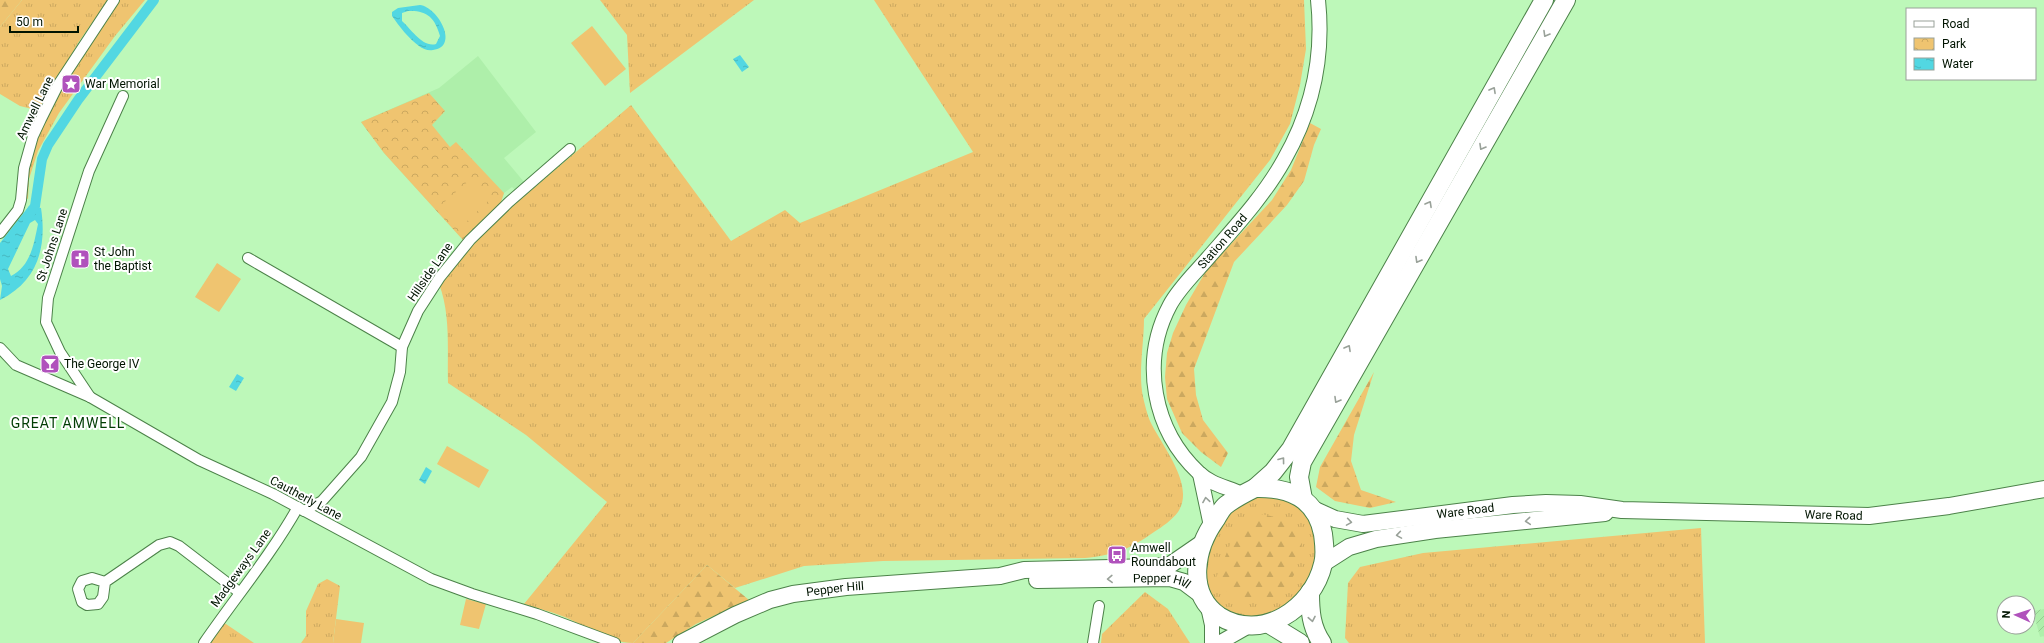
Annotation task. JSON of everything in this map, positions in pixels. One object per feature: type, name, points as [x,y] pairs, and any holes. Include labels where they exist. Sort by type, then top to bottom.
[{"type":"highway","points":[[1544,0],[1291,449],[1273,472],[1249,491],[1225,505],[1202,542],[1197,562],[1204,601],[1220,617],[1249,626],[1268,624],[1283,618],[1297,608],[1319,578],[1324,563],[1325,545],[1321,524],[1308,504],[1299,477],[1302,462],[1566,0]]},
{"type":"highway","points":[[1249,491],[1274,488],[1289,492],[1308,504]]},
{"type":"highway","points":[[1310,592],[1310,610],[1313,626],[1322,643]]},
{"type":"highway","points":[[1268,624],[1300,643]]},
{"type":"main road","name":"Station Road","points":[[1249,491],[1219,486],[1200,474],[1176,446],[1168,433],[1155,398],[1153,369],[1157,334],[1170,304],[1266,189],[1302,124],[1313,91],[1320,54],[1318,0]]},
{"type":"main road","name":"Station Road","points":[[1200,474],[1211,526]]},
{"type":"main road","name":"Ware Road","points":[[1308,504],[1335,519],[1363,524],[1520,505],[1580,504],[1622,510],[1870,516],[1942,507],[2044,489]]},
{"type":"main road","name":"Ware Road","points":[[1324,563],[1349,547],[1376,539],[1435,530],[1622,510]]},
{"type":"main road","name":"Pepper Hill","points":[[682,643],[735,615],[793,594],[846,587],[1000,576],[1024,570],[1155,567],[1170,565],[1202,542]]},
{"type":"main road","name":"Pepper Hill","points":[[1000,576],[1026,580],[1170,578],[1184,582],[1204,601]]},
{"type":"main road","points":[[1204,601],[1212,625],[1212,643]]},
{"type":"main road","points":[[1219,643],[1249,626]]},
{"type":"street","name":"Amwell Lane","points":[[0,234],[18,210],[21,200],[24,168],[33,136],[41,119],[58,85],[114,0]]},
{"type":"street","name":"St Johns Lane","points":[[90,397],[60,352],[46,322],[48,298],[89,171],[123,96]]},
{"type":"street","name":"Hillside Lane","points":[[301,509],[322,501],[361,457],[392,402],[400,372],[402,347],[418,311],[430,290],[470,240],[509,202],[570,149]]},
{"type":"street","points":[[248,258],[402,347]]},
{"type":"street","name":"Cautherly Lane","points":[[0,348],[16,365],[90,397],[199,460],[273,494],[430,579],[537,614],[614,643]]},
{"type":"street","points":[[321,521],[322,501]]},
{"type":"street","name":"Madgeways Lane","points":[[204,643],[239,592],[273,549],[301,509]]},
{"type":"street","points":[[105,582],[159,545],[170,542],[179,546],[239,592]]},
{"type":"street","points":[[1093,643],[1099,606]]},
{"type":"shaded area","points":[[478,56],[536,132],[504,158],[524,182],[519,187],[514,189],[512,187],[504,193],[499,208],[463,240],[384,153],[361,122],[439,88]]},
{"type":"shaded area","points":[[2044,609],[2044,636],[2040,637],[2036,622],[2036,610]]},
{"type":"green space","points":[[0,0],[22,0],[0,27]]},
{"type":"green space","points":[[22,0],[108,0],[78,43],[40,111],[20,106],[0,94],[0,27]]},
{"type":"green space","points":[[120,0],[145,0],[115,36],[59,113],[38,151],[29,179],[28,199],[24,197],[24,191],[29,163],[37,135],[44,118],[74,65]]},
{"type":"green space","points":[[600,0],[754,0],[630,93],[627,35]]},
{"type":"green space","points":[[874,0],[1304,0],[1306,49],[1300,85],[1290,124],[1270,160],[1144,319],[1141,368],[1143,397],[1150,421],[1175,465],[1180,478],[1183,490],[1182,501],[1178,512],[1164,526],[1130,547],[1114,553],[1085,558],[883,561],[804,566],[735,588],[707,565],[633,643],[606,637],[562,616],[524,604],[607,502],[526,435],[448,383],[447,321],[443,296],[439,284],[453,265],[502,215],[631,105],[731,241],[785,210],[800,223],[973,152]]},
{"type":"green space","points":[[592,26],[626,69],[605,86],[571,43]]},
{"type":"green space","points":[[429,93],[445,111],[432,125],[450,147],[456,142],[504,193],[499,208],[463,240],[384,153],[361,122]]},
{"type":"green space","points":[[1310,123],[1321,129],[1314,145],[1304,181],[1287,205],[1234,262],[1194,369],[1196,395],[1203,420],[1228,453],[1221,467],[1201,452],[1182,433],[1167,399],[1165,377],[1167,353],[1173,333],[1186,305],[1206,271],[1272,200],[1291,170]]},
{"type":"green space","points":[[472,178],[491,198],[459,229],[440,206]]},
{"type":"green space","points":[[217,263],[241,279],[219,312],[195,297]]},
{"type":"green space","points":[[1374,372],[1354,435],[1351,461],[1361,490],[1396,502],[1370,508],[1335,501],[1316,487],[1320,467]]},
{"type":"green space","points":[[447,446],[489,470],[479,488],[437,464]]},
{"type":"green space","name":"Amwell Roundabout","points":[[1259,494],[1292,500],[1316,524],[1318,567],[1310,584],[1281,614],[1238,618],[1217,604],[1208,591],[1203,567],[1224,515]]},
{"type":"green space","points":[[1260,514],[1292,520],[1302,544],[1294,575],[1277,599],[1234,600],[1216,578],[1236,531]]},
{"type":"green space","points":[[1701,528],[1705,643],[1349,643],[1345,638],[1348,583],[1360,567],[1423,553]]},
{"type":"green space","points":[[707,565],[749,600],[696,624],[666,643],[633,643]]},
{"type":"green space","points":[[327,579],[340,586],[333,643],[301,643],[306,636],[306,611],[318,584]]},
{"type":"green space","points":[[1145,592],[1168,609],[1190,643],[1101,643],[1102,634]]},
{"type":"green space","points":[[466,599],[486,604],[479,629],[460,625]]},
{"type":"green space","points":[[336,619],[364,623],[361,643],[333,643]]},
{"type":"green space","points":[[223,622],[254,643],[209,643]]},
{"type":"water","points":[[420,5],[427,7],[433,12],[439,19],[445,35],[445,42],[441,47],[433,50],[427,50],[412,40],[392,16],[392,12],[398,8]],"holes":[[[414,11],[425,13],[432,19],[440,36],[436,44],[422,41],[402,21],[402,13]]]},
{"type":"water","points":[[740,55],[749,67],[742,72],[733,59]]},
{"type":"water","points":[[29,206],[41,208],[43,222],[42,236],[41,249],[37,262],[23,283],[13,292],[0,300],[2,286],[0,279],[0,243]],"holes":[[[35,220],[38,224],[33,246],[27,260],[18,272],[11,276],[8,269],[30,223]]]},
{"type":"water","points":[[237,374],[244,378],[236,391],[229,387]]},
{"type":"water","points":[[426,467],[432,471],[425,484],[419,480]]},
{"type":"waterway","points":[[27,218],[35,206],[42,159],[48,145],[78,100],[154,0]]},
{"type":"place","name":"War Memorial","points":[[71,84]]},
{"type":"place","name":"St John the Baptist","points":[[80,259]]},
{"type":"place","name":"The George IV","points":[[50,364]]},
{"type":"place","name":"Amwell Roundabout","points":[[1117,555]]},
{"type":"district","name":"GREAT AMWELL","points":[[68,423]]}]
